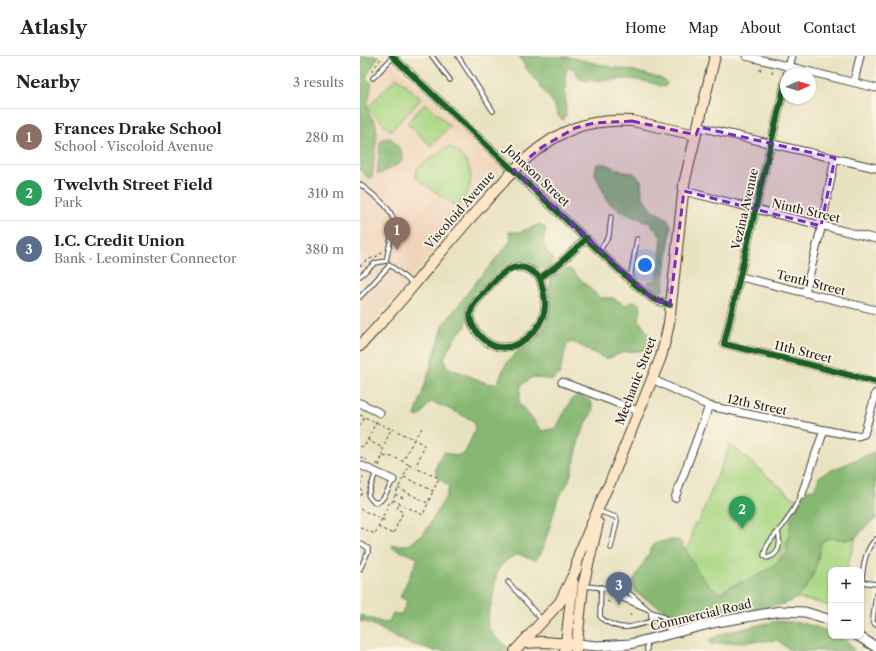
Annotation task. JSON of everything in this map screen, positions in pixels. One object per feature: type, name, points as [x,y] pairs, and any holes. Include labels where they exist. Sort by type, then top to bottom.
[{"type":"main road","name":"Mechanic Street","points":[[600,511],[609,492],[610,483],[652,379],[665,342],[686,177],[716,56]]},
{"type":"main road","name":"Viscoloid Avenue","points":[[360,346],[414,285],[454,236],[514,170],[556,137],[575,128],[594,123],[622,121],[632,121],[698,131]]},
{"type":"main road","points":[[565,647],[576,569],[580,554],[600,511]]},
{"type":"main road","points":[[518,647],[544,642],[565,647],[576,647],[583,586],[600,511]]},
{"type":"main road","points":[[518,647],[560,602],[576,569]]},
{"type":"street","name":"Johnson Street","points":[[393,56],[630,279],[653,299],[670,305]]},
{"type":"street","points":[[746,56],[876,88]]},
{"type":"street","points":[[789,66],[792,56]]},
{"type":"street","points":[[854,82],[860,56]]},
{"type":"street","name":"Vezina Avenue","points":[[724,344],[741,277],[780,104]]},
{"type":"street","points":[[698,131],[771,144],[876,168]]},
{"type":"street","points":[[806,293],[835,158]]},
{"type":"street","name":"Ninth Street","points":[[684,191],[876,239]]},
{"type":"street","points":[[540,278],[559,264],[587,238]]},
{"type":"street","points":[[510,268],[527,268],[533,271],[540,278],[545,300],[545,309],[537,327],[530,336],[515,345],[506,347],[490,344],[481,336],[472,323],[470,312],[472,306],[493,282],[510,268]]},
{"type":"street","name":"Tenth Street","points":[[741,277],[876,310]]},
{"type":"street","name":"11th Street","points":[[724,344],[876,382]]},
{"type":"street","name":"12th Street","points":[[652,379],[709,406],[849,435],[863,435],[876,393]]},
{"type":"street","points":[[562,382],[638,411]]},
{"type":"street","points":[[360,403],[379,416]]},
{"type":"street","points":[[675,498],[709,406]]},
{"type":"street","points":[[802,494],[824,430]]},
{"type":"street","points":[[361,469],[376,472],[393,480]]},
{"type":"street","name":"Commercial Road","points":[[576,647],[630,644],[717,622],[781,611],[805,612],[828,619]]},
{"type":"street","points":[[863,639],[876,647]]},
{"type":"lane","points":[[373,76],[393,56]]},
{"type":"lane","points":[[432,56],[450,80]]},
{"type":"lane","points":[[458,56],[493,111]]},
{"type":"lane","points":[[360,184],[387,207],[394,218],[386,261]]},
{"type":"lane","points":[[600,250],[609,236],[611,217]]},
{"type":"lane","points":[[630,279],[637,239]]},
{"type":"lane","points":[[386,261],[414,285]]},
{"type":"lane","points":[[360,276],[375,263],[386,261]]},
{"type":"lane","points":[[360,297],[390,265]]},
{"type":"lane","points":[[376,472],[368,495],[370,500],[374,502],[383,500],[393,480]]},
{"type":"lane","points":[[778,532],[780,541],[779,548],[771,557],[767,558],[764,556],[767,544],[778,532],[793,511],[802,494]]},
{"type":"lane","points":[[600,511],[615,517],[617,520],[610,548]]},
{"type":"lane","points":[[864,568],[867,553],[872,542],[876,539]]},
{"type":"lane","points":[[360,543],[368,548],[368,552],[360,569]]},
{"type":"lane","points":[[508,582],[543,621]]},
{"type":"lane","points":[[864,584],[876,584]]},
{"type":"lane","points":[[583,586],[607,588],[625,600],[658,614],[670,621],[677,632]]},
{"type":"lane","points":[[607,588],[613,586],[620,587],[627,591],[658,620],[670,629],[677,632]]},
{"type":"lane","points":[[601,587],[600,616],[602,620],[616,627],[622,628],[649,622],[651,619],[651,612]]},
{"type":"lane","points":[[876,594],[873,619],[873,622],[876,625]]},
{"type":"lane","points":[[647,640],[647,651]]},
{"type":"path","points":[[373,76],[372,71],[383,56]]},
{"type":"path","points":[[760,71],[761,66]]},
{"type":"path","points":[[772,74],[773,68]]},
{"type":"path","points":[[360,266],[367,260],[380,255],[383,250]]},
{"type":"path","points":[[360,415],[424,445],[415,468]]},
{"type":"path","points":[[360,446],[364,447],[379,416]]},
{"type":"path","points":[[360,426],[364,417]]},
{"type":"path","points":[[403,462],[414,439],[422,428]]},
{"type":"path","points":[[376,472],[384,452],[383,448],[391,429]]},
{"type":"path","points":[[368,438],[369,442],[383,448]]},
{"type":"path","points":[[393,500],[422,515],[428,503],[439,478],[409,465]]},
{"type":"path","points":[[360,485],[364,476],[361,469]]},
{"type":"path","points":[[403,477],[433,491]]},
{"type":"path","points":[[398,488],[428,503]]},
{"type":"path","points":[[360,490],[363,490],[360,497]]},
{"type":"path","points":[[395,494],[403,498]]},
{"type":"path","points":[[378,527],[393,534],[404,512],[398,509],[399,504]]},
{"type":"path","points":[[360,509],[386,521]]},
{"type":"path","points":[[607,601],[611,603]]},
{"type":"highlighted area","points":[[632,121],[696,135],[699,127],[835,158],[821,226],[684,191],[670,305],[653,299],[514,170],[542,147],[575,128],[594,123]]},
{"type":"shaded area","points":[[392,63],[499,164],[501,168],[384,309],[360,334],[360,95]]},
{"type":"green space","points":[[360,56],[379,56],[366,77],[367,80],[372,83],[367,108],[376,124],[377,134],[372,177],[370,179],[360,170]]},
{"type":"green space","points":[[519,56],[569,57],[634,71],[662,79],[667,83],[665,87],[629,79],[589,81],[580,79],[573,68],[567,68],[565,76],[566,115],[563,120],[558,116],[554,104],[526,68]]},
{"type":"green space","points":[[397,77],[421,99],[391,131],[367,108]]},
{"type":"green space","points":[[426,103],[450,126],[431,146],[407,123]]},
{"type":"green space","points":[[391,138],[400,149],[403,158],[400,163],[380,174],[377,174],[380,143],[382,139]]},
{"type":"green space","points":[[449,146],[458,152],[464,159],[471,174],[471,182],[468,190],[464,199],[457,207],[416,178],[417,168]]},
{"type":"green space","points":[[597,164],[606,164],[623,172],[634,173],[641,180],[642,196],[654,211],[668,219],[671,226],[663,290],[659,292],[649,285],[649,281],[655,281],[659,270],[662,238],[650,223],[620,211],[608,202],[595,173]]},
{"type":"green space","points":[[540,224],[546,229],[544,246],[547,252],[554,259],[551,265],[540,269],[525,263],[513,262],[498,270],[487,283],[467,314],[466,327],[459,333],[450,345],[444,359],[447,367],[489,384],[497,384],[508,361],[539,335],[547,322],[549,311],[549,287],[552,276],[570,269],[600,298],[613,298],[625,305],[635,301],[641,306],[639,320],[654,343],[648,350],[625,352],[606,359],[573,342],[567,344],[559,375],[552,380],[533,377],[521,385],[519,403],[542,431],[556,428],[572,399],[579,395],[591,402],[593,410],[579,438],[575,460],[568,483],[558,498],[543,549],[536,560],[519,554],[510,558],[504,562],[497,572],[488,617],[488,626],[492,633],[506,646],[508,649],[507,651],[433,651],[407,643],[371,624],[360,621],[360,615],[384,623],[389,622],[393,613],[401,615],[407,601],[400,597],[418,558],[393,548],[392,545],[409,545],[425,532],[447,495],[449,487],[439,479],[436,473],[436,467],[440,457],[444,452],[456,456],[465,453],[475,430],[474,421],[443,406],[430,402],[420,416],[415,416],[444,324],[511,240],[509,232],[520,232]]},
{"type":"green space","points":[[730,444],[792,497],[801,501],[791,521],[789,537],[763,599],[663,609],[693,534],[691,533],[695,523],[698,524]]},
{"type":"green space","points":[[876,451],[876,519],[856,537],[846,540],[829,538],[821,542],[817,564],[811,579],[803,591],[794,599],[783,604],[681,622],[636,593],[633,581],[655,543],[670,540],[679,540],[707,583],[720,593],[731,586],[755,577],[778,563],[786,553],[791,521],[807,490],[815,489],[819,477]]},
{"type":"green space","points":[[856,537],[847,567],[828,567],[828,606],[796,598],[811,579],[818,558],[821,542],[829,538],[846,540]]},
{"type":"green space","points":[[777,621],[791,622],[818,627],[825,630],[828,632],[828,639],[845,640],[851,645],[854,651],[791,651],[777,640],[710,644],[709,640],[724,633]]},
{"type":"cycle path","points":[[392,56],[631,281],[653,299],[670,305]]},
{"type":"cycle path","points":[[780,104],[724,344],[876,382]]},
{"type":"cycle path","points":[[540,278],[545,307],[540,323],[534,331],[520,343],[504,347],[490,344],[481,337],[471,322],[471,311],[474,304],[495,280],[502,274],[516,267],[532,271],[540,278],[559,264],[587,238]]},
{"type":"place","name":"Frances Drake School","points":[[397,250]]},
{"type":"place","name":"Twelvth Street Field","points":[[742,529]]},
{"type":"place","name":"I.C. Credit Union","points":[[619,605]]}]
